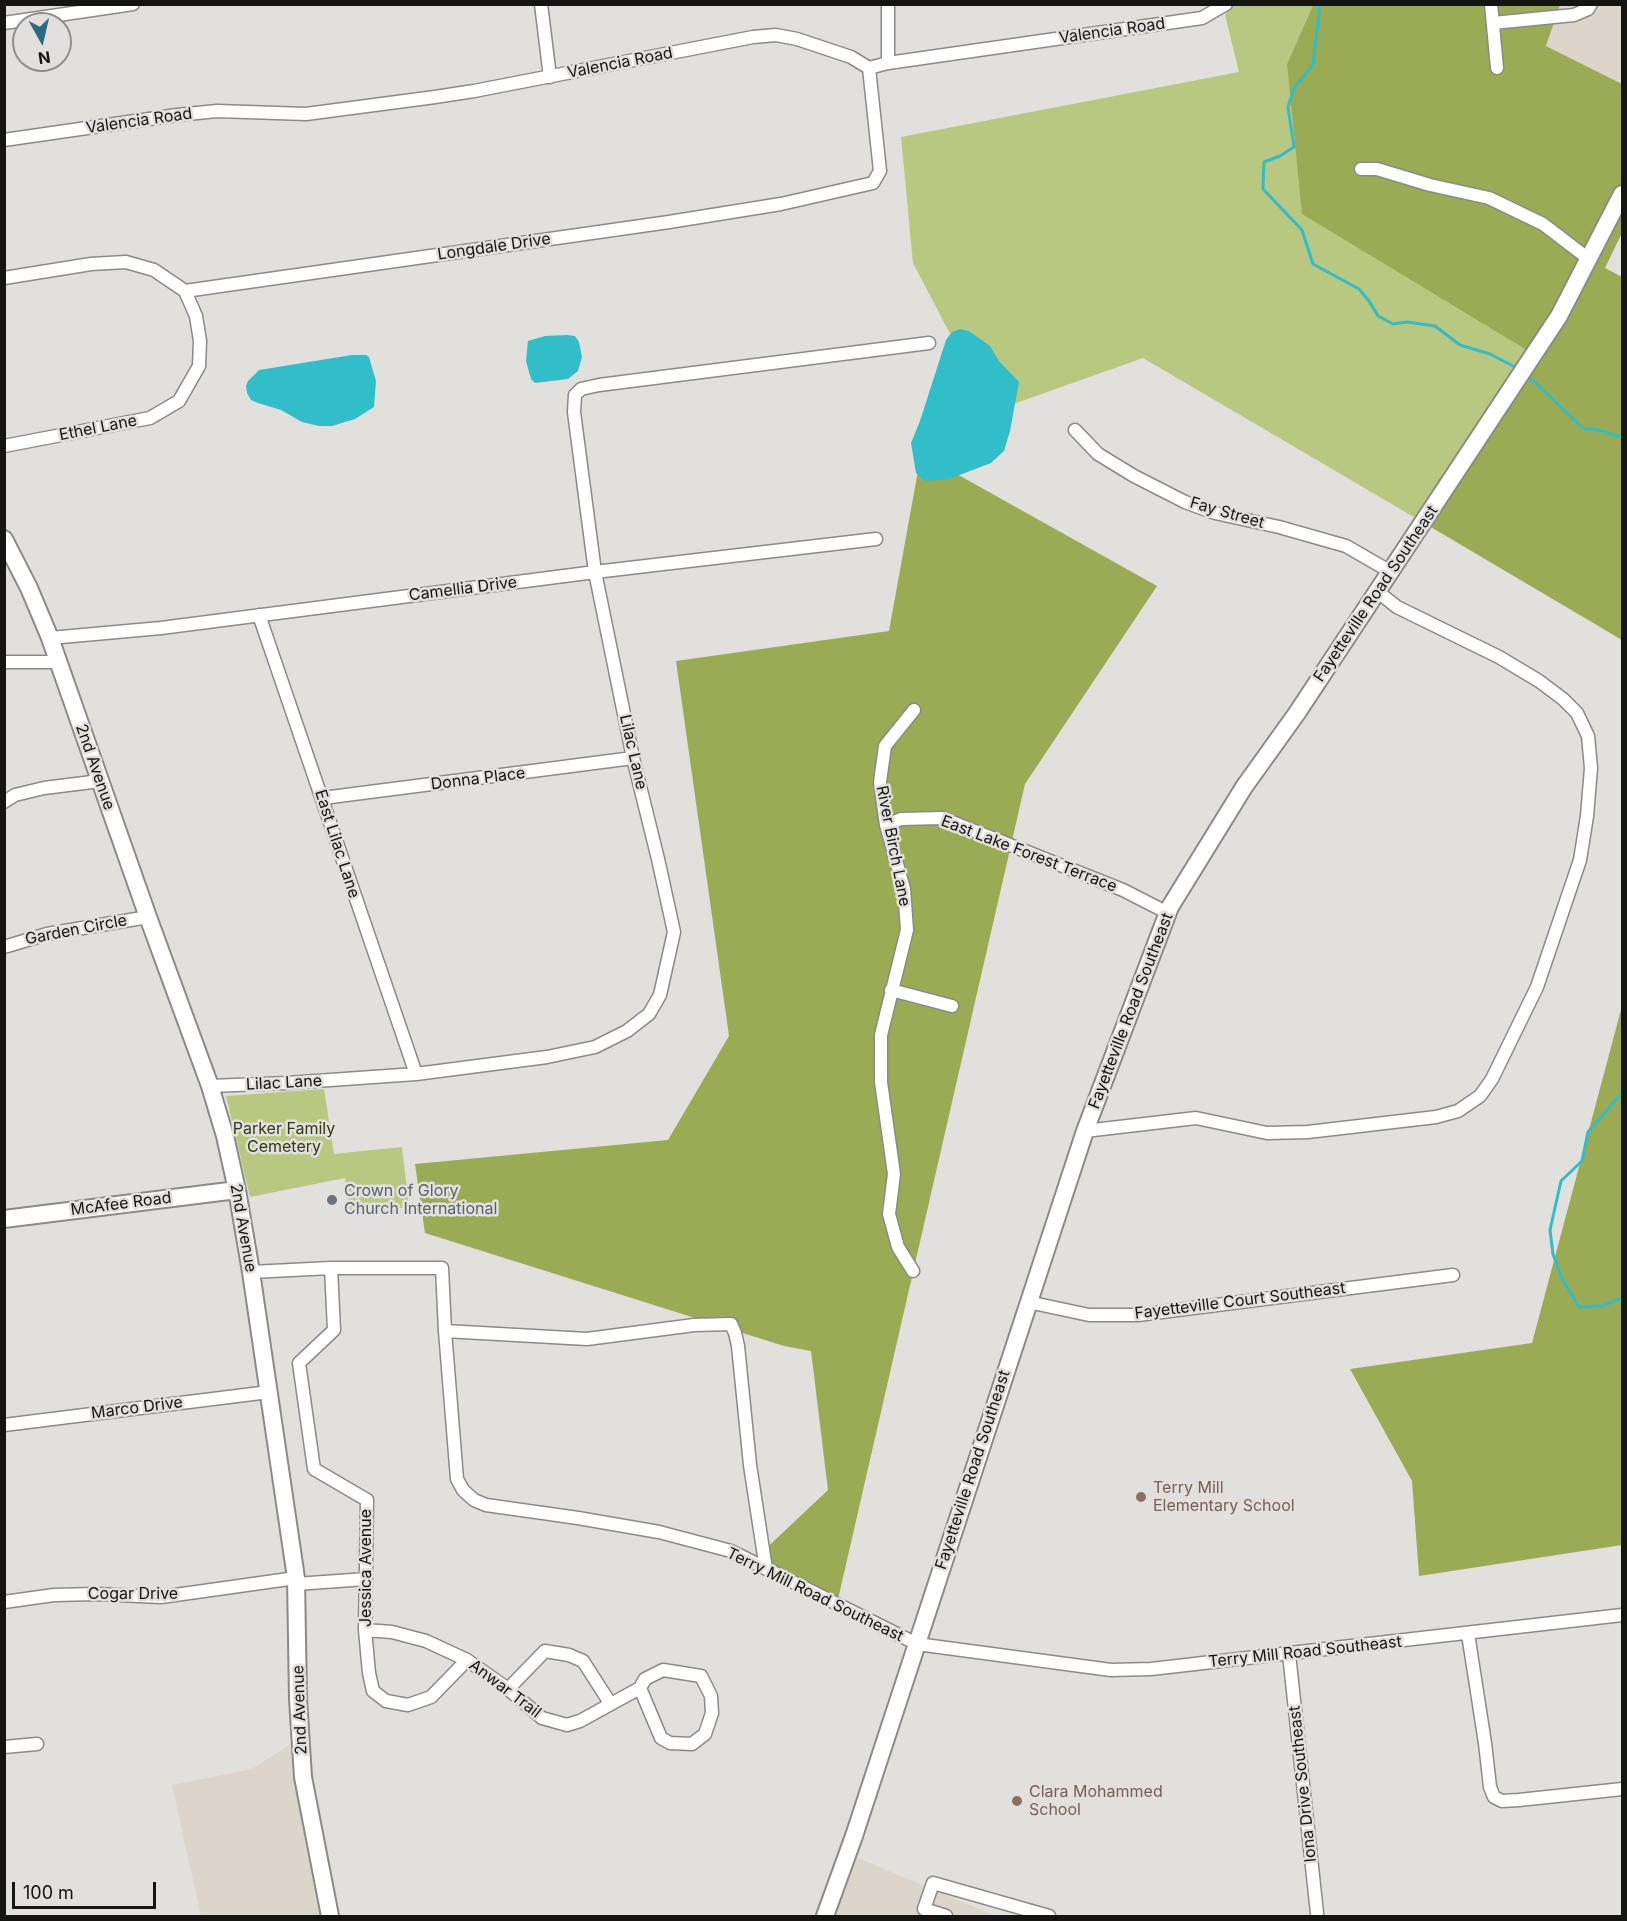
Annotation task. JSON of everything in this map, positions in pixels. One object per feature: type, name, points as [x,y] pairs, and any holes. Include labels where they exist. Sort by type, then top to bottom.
[{"type":"street","points":[[4,23],[133,4]]},
{"type":"street","points":[[541,4],[550,77]]},
{"type":"street","points":[[888,4],[888,63]]},
{"type":"street","name":"Valencia Road","points":[[4,140],[217,111],[306,114],[474,92],[753,37],[776,36],[797,39],[840,53],[869,68],[888,63],[1202,18],[1226,4]]},
{"type":"street","points":[[1491,4],[1497,68]]},
{"type":"street","points":[[1492,23],[1574,15],[1588,9],[1591,4]]},
{"type":"street","name":"Longdale Drive","points":[[184,291],[669,222],[781,204],[873,183],[880,171],[869,68]]},
{"type":"street","points":[[1361,169],[1377,169],[1430,185],[1489,198],[1543,224],[1590,260]]},
{"type":"street","name":"Fayetteville Road Southeast","points":[[825,1917],[854,1836],[1085,1131],[1168,914],[1194,866],[1244,788],[1297,714],[1559,316],[1623,194]]},
{"type":"street","points":[[4,278],[91,264],[126,262],[154,270],[184,291]]},
{"type":"street","name":"Ethel Lane","points":[[4,446],[150,418],[179,401],[199,366],[200,341],[196,316],[184,291]]},
{"type":"street","name":"Lilac Lane","points":[[210,1086],[416,1074],[547,1057],[595,1047],[627,1031],[649,1014],[660,995],[674,932],[633,758],[595,573],[574,412],[575,395],[581,390],[598,385],[929,343]]},
{"type":"street","name":"Fay Street","points":[[1075,430],[1098,454],[1134,476],[1185,502],[1215,513],[1279,527],[1346,546],[1391,572]]},
{"type":"street","name":"2nd Avenue","points":[[4,539],[29,588],[50,639],[210,1086],[225,1136],[251,1272],[296,1581],[298,1699],[303,1777],[330,1917]]},
{"type":"street","name":"Camellia Drive","points":[[50,639],[84,637],[876,539]]},
{"type":"street","points":[[1085,1131],[1196,1118],[1267,1133],[1308,1132],[1436,1117],[1458,1111],[1480,1096],[1492,1079],[1537,987],[1580,860],[1591,768],[1588,736],[1577,713],[1539,681],[1499,657],[1397,607],[1378,592]]},
{"type":"street","name":"East Lilac Lane","points":[[259,615],[416,1074]]},
{"type":"street","points":[[4,662],[58,662]]},
{"type":"street","name":"River Birch Lane","points":[[913,1271],[898,1247],[889,1214],[894,1174],[881,1082],[881,1035],[907,930],[904,889],[886,825],[880,782],[885,746],[914,710]]},
{"type":"street","name":"Donna Place","points":[[323,798],[633,758]]},
{"type":"street","points":[[4,802],[15,795],[44,788],[99,781]]},
{"type":"street","name":"East Lake Forest Terrace","points":[[886,825],[901,819],[942,818],[1123,890],[1168,914]]},
{"type":"street","name":"Garden Circle","points":[[4,947],[47,934],[148,917]]},
{"type":"street","points":[[891,990],[952,1006]]},
{"type":"street","name":"McAfee Road","points":[[4,1219],[237,1190]]},
{"type":"street","name":"Terry Mill Road Southeast","points":[[251,1272],[331,1268],[442,1268],[457,1479],[463,1490],[474,1500],[486,1505],[659,1532],[731,1551],[917,1644],[1111,1671],[1151,1669],[1289,1654],[1623,1615]]},
{"type":"street","name":"Jessica Avenue","points":[[331,1268],[334,1330],[299,1363],[314,1470],[367,1500],[366,1630],[369,1673],[373,1691],[386,1701],[408,1705],[431,1697],[467,1660]]},
{"type":"street","name":"Fayetteville Court Southeast","points":[[1028,1302],[1089,1315],[1138,1315],[1453,1275]]},
{"type":"street","points":[[445,1331],[587,1339],[694,1324],[731,1324],[738,1346],[750,1465],[766,1569]]},
{"type":"street","name":"Marco Drive","points":[[4,1425],[269,1392]]},
{"type":"street","name":"Cogar Drive","points":[[4,1602],[54,1595],[161,1597],[296,1581],[366,1579]]},
{"type":"street","name":"Anwar Trail","points":[[366,1630],[392,1632],[426,1641],[467,1660],[508,1689],[542,1718],[567,1725],[580,1721],[640,1688],[645,1679],[663,1670],[701,1676],[711,1696],[712,1713],[705,1734],[692,1744],[670,1743],[661,1738],[640,1688]]},
{"type":"street","points":[[1468,1634],[1490,1787],[1494,1797],[1502,1801],[1519,1800],[1623,1789]]},
{"type":"street","points":[[508,1689],[545,1651],[569,1655],[583,1661],[610,1703]]},
{"type":"street","name":"Iona Drive Southeast","points":[[1289,1654],[1317,1913]]},
{"type":"street","points":[[4,1748],[37,1744]]},
{"type":"street","points":[[946,1917],[924,1909],[933,1883],[1044,1915]]},
{"type":"street","points":[[1022,1917],[1044,1915]]},
{"type":"shaded area","points":[[1560,5],[1622,5],[1622,84],[1546,46]]},
{"type":"shaded area","points":[[294,1742],[325,1916],[201,1916],[172,1785],[252,1769]]},
{"type":"shaded area","points":[[839,1850],[996,1916],[814,1916]]},
{"type":"green space","points":[[1231,5],[1313,5],[1287,64],[1540,358],[1424,523],[1143,358],[991,412],[913,263],[901,137],[1239,72],[1225,15]]},
{"type":"green space","points":[[1313,5],[1560,5],[1546,46],[1622,84],[1622,233],[1605,268],[1622,277],[1622,640],[1424,523],[1540,358],[1302,214],[1287,64]]},
{"type":"green space","points":[[921,454],[1157,586],[1025,784],[836,1608],[758,1556],[828,1490],[811,1351],[784,1346],[425,1233],[415,1164],[668,1140],[729,1036],[676,661],[889,631]]},
{"type":"green space","points":[[1622,1006],[1622,1545],[1419,1576],[1412,1481],[1350,1369],[1532,1343]]},
{"type":"green space","name":"Parker Family Cemetery","points":[[324,1089],[334,1154],[402,1147],[409,1207],[351,1215],[345,1178],[250,1197],[226,1096]]},
{"type":"water","points":[[960,329],[969,331],[990,346],[999,361],[1019,382],[1010,431],[1004,451],[991,463],[949,479],[925,481],[916,473],[911,443],[946,340],[952,332]]},
{"type":"water","points":[[545,336],[575,336],[579,342],[582,357],[578,371],[568,379],[535,383],[531,379],[526,361],[528,341]]},
{"type":"water","points":[[352,355],[369,357],[376,381],[374,407],[355,419],[332,426],[302,422],[281,410],[251,400],[247,393],[248,381],[259,370]]},
{"type":"waterway","points":[[1320,4],[1313,65],[1294,88],[1288,107],[1294,147],[1264,162],[1263,189],[1302,230],[1313,264],[1359,289],[1378,316],[1393,324],[1407,322],[1435,326],[1460,345],[1490,354],[1517,368]]},
{"type":"waterway","points":[[1527,375],[1584,429],[1594,429],[1622,437]]},
{"type":"waterway","points":[[1622,1093],[1588,1132],[1582,1161],[1561,1181],[1550,1230],[1553,1254],[1562,1279],[1579,1307],[1602,1306],[1622,1298]]},
{"type":"place","name":"Crown of Glory Church International","points":[[332,1200]]},
{"type":"place","name":"Terry Mill Elementary School","points":[[1141,1497]]},
{"type":"place","name":"Clara Mohammed School","points":[[1017,1801]]}]
